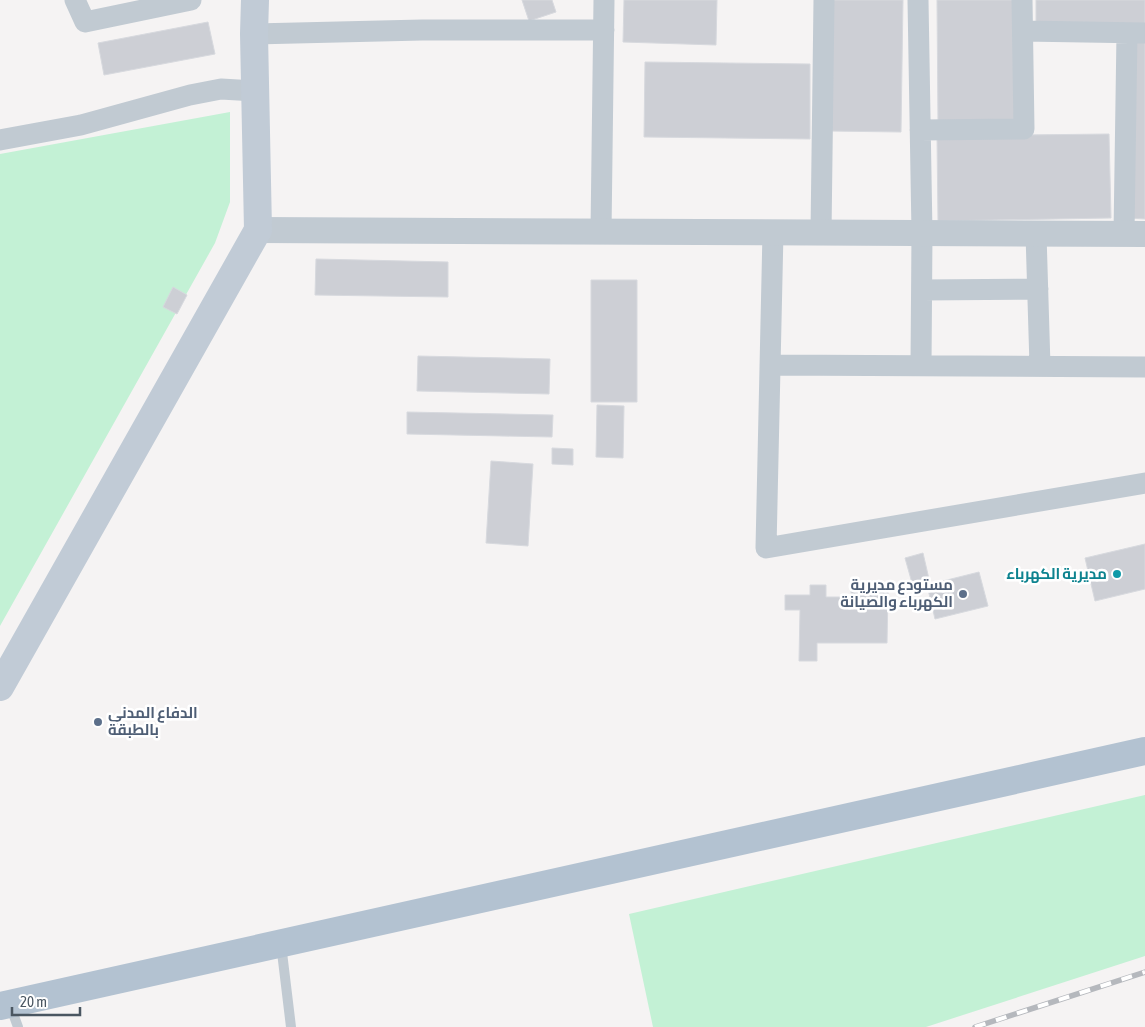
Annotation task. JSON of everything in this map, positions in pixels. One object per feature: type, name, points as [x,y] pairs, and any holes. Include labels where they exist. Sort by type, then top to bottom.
[{"type":"main road","points":[[0,687],[258,230],[255,0]]},
{"type":"main road","points":[[9,1012],[281,943],[1145,751]]},
{"type":"street","points":[[75,0],[84,22],[191,0]]},
{"type":"street","points":[[601,232],[604,0]]},
{"type":"street","points":[[821,233],[824,0]]},
{"type":"street","points":[[918,0],[922,233],[921,366]]},
{"type":"street","points":[[920,130],[1024,129],[1022,0]]},
{"type":"street","points":[[254,34],[422,30],[604,30]]},
{"type":"street","points":[[258,230],[1134,234],[1136,33],[1022,31]]},
{"type":"street","points":[[0,140],[81,125],[190,95],[221,89],[255,91]]},
{"type":"street","points":[[773,232],[766,548],[1145,483]]},
{"type":"street","points":[[1036,234],[1040,366]]},
{"type":"street","points":[[922,290],[1038,289]]},
{"type":"street","points":[[770,365],[1145,367]]},
{"type":"lane","points":[[281,943],[291,1027]]},
{"type":"green space","points":[[230,112],[230,202],[215,243],[0,626],[0,154]]},
{"type":"green space","points":[[1145,795],[1145,956],[926,1027],[653,1027],[629,914]]},
{"type":"building","points":[[522,0],[552,0],[556,12],[529,21]]},
{"type":"building","points":[[624,0],[717,0],[716,45],[623,42]]},
{"type":"building","points":[[830,0],[903,0],[901,132],[829,131]]},
{"type":"building","points":[[937,0],[1015,0],[1015,124],[938,125]]},
{"type":"building","points":[[1036,0],[1145,0],[1145,26],[1036,26]]},
{"type":"building","points":[[208,22],[215,54],[104,75],[98,43]]},
{"type":"building","points":[[1135,36],[1145,36],[1145,219],[1129,218]]},
{"type":"building","points":[[645,62],[810,64],[810,139],[644,137]]},
{"type":"building","points":[[1109,134],[1111,218],[938,221],[937,136]]},
{"type":"building","points":[[316,259],[448,262],[448,297],[315,295]]},
{"type":"building","points":[[591,280],[637,280],[637,402],[591,402]]},
{"type":"building","points":[[173,287],[187,295],[177,314],[163,307]]},
{"type":"building","points":[[418,356],[550,359],[549,394],[417,391]]},
{"type":"building","points":[[597,405],[624,406],[623,458],[596,457]]},
{"type":"building","points":[[407,412],[553,415],[552,437],[407,434]]},
{"type":"building","points":[[552,448],[573,449],[573,465],[552,464]]},
{"type":"building","points":[[491,461],[533,464],[528,546],[486,543]]},
{"type":"building","name":"مديرية الكهرباء","points":[[1145,544],[1145,589],[1095,601],[1085,558]]},
{"type":"building","points":[[923,553],[929,579],[912,583],[905,558]]},
{"type":"building","points":[[979,572],[988,606],[935,619],[927,585]]},
{"type":"building","points":[[810,585],[826,585],[826,597],[851,597],[851,586],[863,586],[863,592],[888,592],[887,643],[817,643],[817,661],[799,661],[800,610],[785,610],[785,595],[810,595]]},
{"type":"railway","points":[[975,1027],[1145,972]]},
{"type":"place","name":"مديرية الكهرباء","points":[[1117,574]]},
{"type":"place","name":"مستودع مديرية الكهرباء والصيانة","points":[[963,594]]},
{"type":"place","name":"الدفاع المدني بالطبقة","points":[[98,722]]}]
